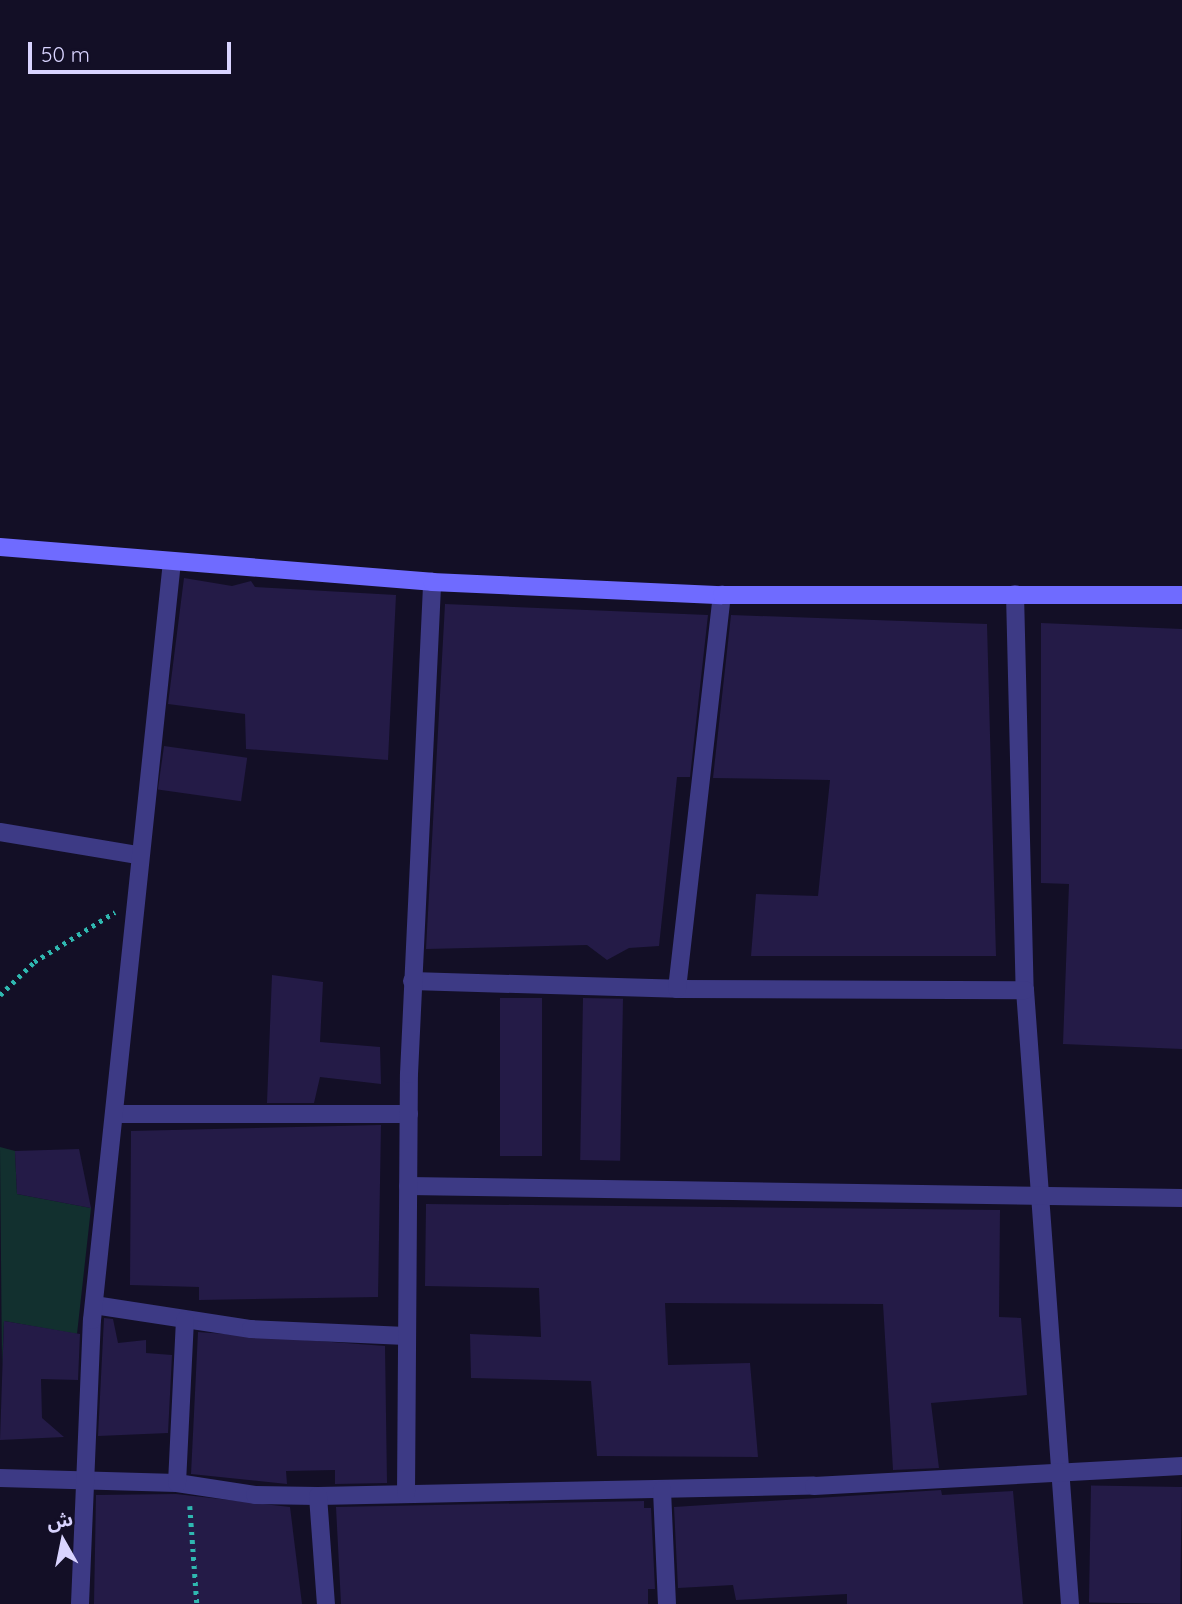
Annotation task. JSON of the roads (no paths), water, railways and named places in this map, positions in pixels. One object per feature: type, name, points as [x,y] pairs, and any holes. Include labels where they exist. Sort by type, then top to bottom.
[{"type":"street","points":[[0,547],[432,582],[722,595],[1182,595]]},
{"type":"street","points":[[80,1604],[83,1480],[94,1305],[115,1114],[138,855],[172,562]]},
{"type":"street","points":[[407,1494],[406,1336],[412,981],[432,582]]},
{"type":"street","points":[[1015,594],[1025,989],[1070,1604]]},
{"type":"street","points":[[677,989],[722,595]]},
{"type":"street","points":[[0,832],[138,855]]},
{"type":"street","points":[[412,981],[677,989],[1025,989]]},
{"type":"street","points":[[115,1114],[409,1114]]},
{"type":"street","points":[[408,1186],[1182,1198]]},
{"type":"street","points":[[94,1305],[185,1320],[406,1336]]},
{"type":"street","points":[[182,1484],[185,1320]]},
{"type":"street","points":[[0,1478],[182,1484],[255,1495],[318,1496],[662,1490],[1182,1466]]},
{"type":"street","points":[[662,1490],[667,1604]]},
{"type":"street","points":[[318,1496],[326,1604]]}]
